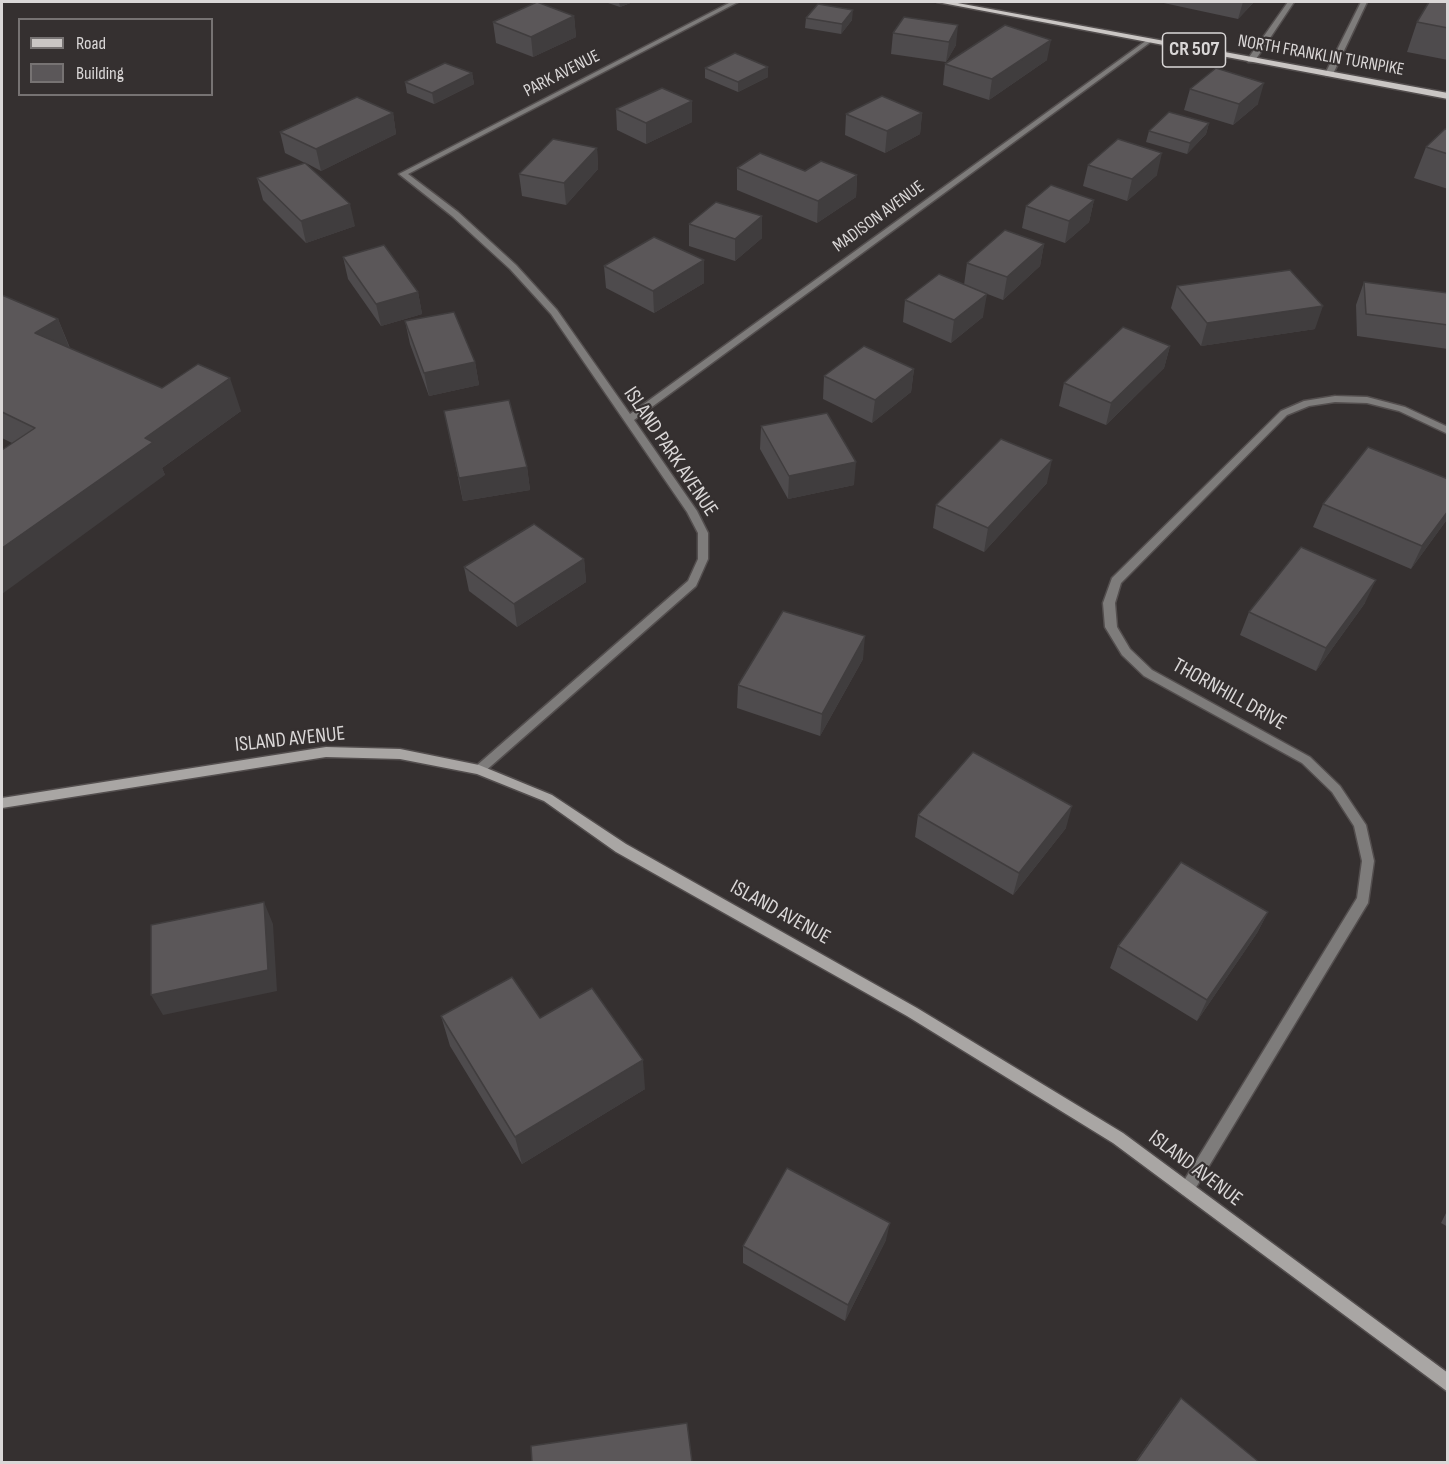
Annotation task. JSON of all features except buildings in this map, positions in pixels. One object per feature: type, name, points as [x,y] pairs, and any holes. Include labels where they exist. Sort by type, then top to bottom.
[{"type":"main road","name":"NORTH FRANKLIN TURNPIKE","points":[[941,2],[1448,96]]},
{"type":"street","name":"PARK AVENUE","points":[[403,174],[735,2]]},
{"type":"street","points":[[1251,60],[1292,2]]},
{"type":"street","points":[[1329,75],[1364,2]]},
{"type":"street","name":"MADISON AVENUE","points":[[628,420],[1149,41]]},
{"type":"street","name":"ISLAND PARK AVENUE","points":[[403,174],[455,214],[513,267],[554,312],[692,511],[703,532],[703,559],[692,583],[479,771]]},
{"type":"street","name":"THORNHILL DRIVE","points":[[1187,1189],[1363,899],[1368,861],[1360,825],[1336,789],[1306,760],[1148,673],[1126,652],[1112,627],[1109,603],[1116,581],[1284,413],[1307,403],[1335,399],[1366,400],[1402,409],[1448,431]]},
{"type":"street","name":"ISLAND AVENUE","points":[[2,803],[326,752],[400,754],[479,771],[548,798],[621,848],[912,1012],[1118,1138],[1448,1384]]}]
